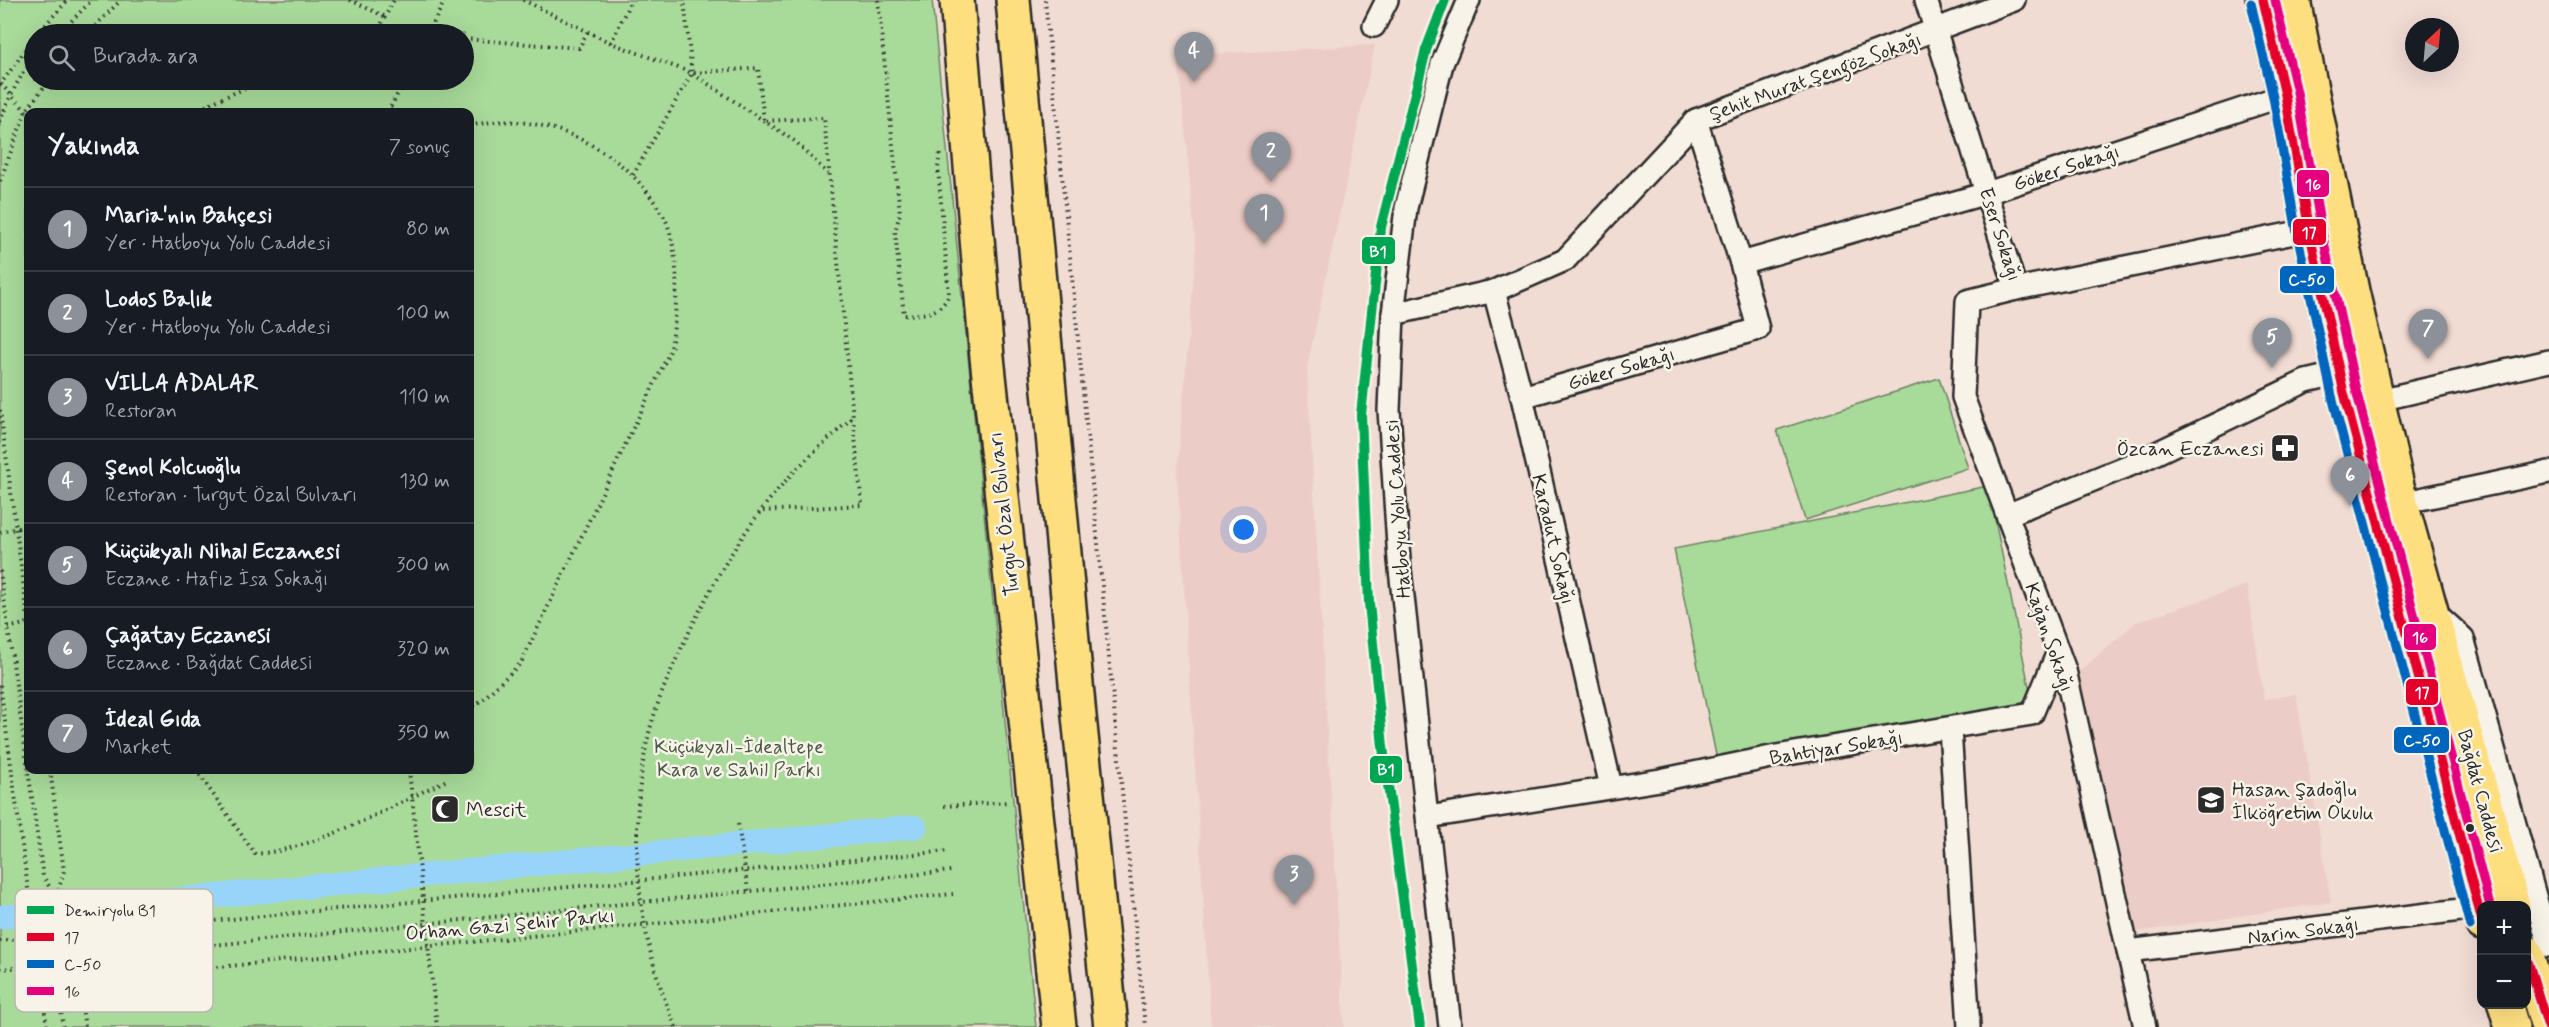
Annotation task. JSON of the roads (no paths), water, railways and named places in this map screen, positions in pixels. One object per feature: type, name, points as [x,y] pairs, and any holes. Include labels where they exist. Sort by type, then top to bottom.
[{"type":"main road","name":"Turgut Özal Bulvarı","points":[[957,0],[988,369],[1059,1027]]},
{"type":"main road","points":[[1013,0],[1079,716],[1112,1027]]},
{"type":"main road","name":"Bağdat Caddesi","points":[[2263,0],[2285,95],[2309,230],[2340,373],[2435,680],[2511,901]]},
{"type":"main road","name":"Bağdat Caddesi","points":[[2293,0],[2352,291],[2401,503],[2431,609],[2435,680],[2477,905]]},
{"type":"main road","points":[[2527,955],[2548,1027]]},
{"type":"main road","points":[[2506,1009],[2512,1027]]},
{"type":"street","points":[[1374,26],[1386,0]]},
{"type":"street","name":"Hatboyu Yolu Caddesi","points":[[1450,1027],[1399,560],[1389,410],[1393,314],[1406,208],[1442,64],[1469,0]]},
{"type":"street","name":"Eser Sokağı","points":[[1926,0],[1988,193],[2016,289],[2309,230]]},
{"type":"street","name":"Şehit Murat Şengöz Sokağı","points":[[1393,314],[1494,291],[1565,260],[1696,120],[2014,0]]},
{"type":"street","name":"Göker Sokağı","points":[[1741,263],[1988,193],[2285,95]]},
{"type":"street","name":"Göker Sokağı","points":[[1522,397],[1758,329],[1741,263],[1696,120]]},
{"type":"street","name":"Kağan Sokağı","points":[[2016,289],[1967,301],[1963,397],[2065,670],[2145,1027]]},
{"type":"street","name":"Karadut Sokağı","points":[[1494,291],[1522,397],[1611,787]]},
{"type":"street","points":[[2379,400],[2549,361]]},
{"type":"street","points":[[2007,515],[2140,461],[2306,381],[2340,373]]},
{"type":"street","points":[[2401,503],[2549,472]]},
{"type":"street","points":[[2431,609],[2463,638],[2549,946]]},
{"type":"street","name":"Bahtiyar Sokağı","points":[[1428,817],[1660,780],[1776,756],[2032,714],[2058,652]]},
{"type":"street","points":[[1950,729],[1969,1027]]},
{"type":"street","name":"Narin Sokağı","points":[[2128,951],[2477,916]]},
{"type":"waterway","points":[[213,896],[915,827]]},
{"type":"waterway","points":[[0,917],[15,916]]},
{"type":"rail line","name":"B1","points":[[1420,1027],[1383,747],[1369,603],[1361,415],[1381,227],[1426,50],[1445,0]]},
{"type":"place","name":"Şenol Kolcuoğlu","points":[[1194,82]]},
{"type":"place","name":"Lodos Balık","points":[[1271,182]]},
{"type":"place","name":"Maria'nın Bahçesi","points":[[1264,244]]},
{"type":"place","name":"İdeal Gıda","points":[[2428,359]]},
{"type":"place","name":"Küçükyalı Nihal Eczanesi","points":[[2272,368]]},
{"type":"place","name":"Özcan Eczanesi","points":[[2285,448]]},
{"type":"place","name":"Çağatay Eczanesi","points":[[2350,506]]},
{"type":"place","name":"Hasan Şadoğlu İlköğretim Okulu","points":[[2211,800]]},
{"type":"place","name":"Mescit","points":[[445,809]]},
{"type":"place","name":"VILLA ADALAR","points":[[1294,905]]},
{"type":"park label","name":"Küçükyalı-İdealtepe Kara ve Sahil Parkı","points":[[739,758]]}]
